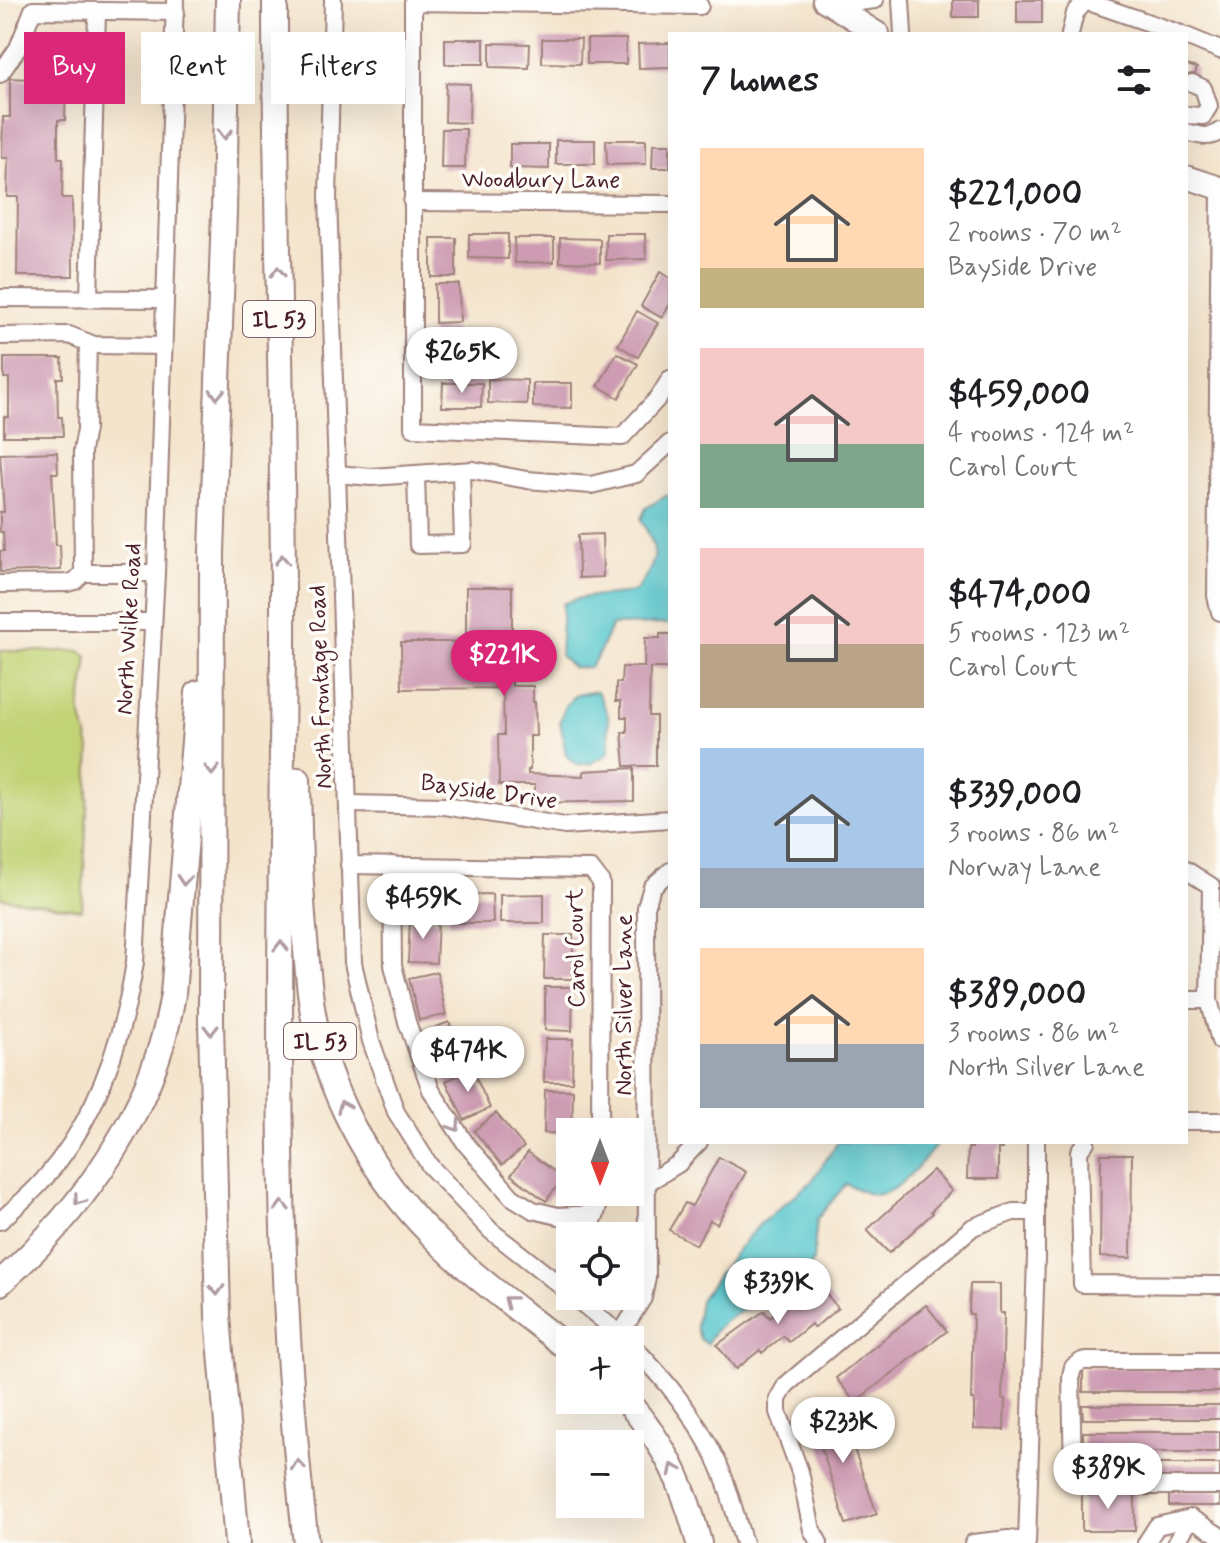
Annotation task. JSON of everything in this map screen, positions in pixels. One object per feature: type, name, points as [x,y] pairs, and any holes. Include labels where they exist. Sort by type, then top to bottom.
[{"type":"highway","name":"IL 53","points":[[0,1283],[29,1257],[94,1180],[131,1121],[150,1082],[169,1019],[212,552],[228,0]]},
{"type":"highway","name":"IL 53","points":[[275,0],[283,638],[298,747],[299,880],[316,1028],[345,1113],[367,1155],[428,1231],[459,1261],[556,1339]]},
{"type":"highway","points":[[212,552],[212,1136],[218,1316],[237,1543]]},
{"type":"highway","points":[[283,638],[280,1050],[283,1257],[306,1543]]},
{"type":"highway","points":[[638,1414],[670,1459],[686,1496],[699,1543]]},
{"type":"main road","points":[[824,0],[872,32]]},
{"type":"main road","points":[[1188,178],[1220,188]]},
{"type":"street","name":"North Frontage Road","points":[[333,0],[328,197],[353,963],[371,1041],[396,1112],[430,1166],[491,1231],[556,1282]]},
{"type":"street","points":[[824,0],[850,3],[875,0]]},
{"type":"street","points":[[901,0],[903,32]]},
{"type":"street","points":[[668,382],[659,397],[622,437],[413,428],[412,1],[700,6]]},
{"type":"street","points":[[1070,32],[1075,13],[1086,1],[1175,32]]},
{"type":"street","points":[[0,74],[18,48],[33,10],[97,12],[176,6]]},
{"type":"street","name":"North Wilke Road","points":[[0,1221],[46,1177],[86,1118],[103,1082],[129,996],[135,962],[156,573],[176,6]]},
{"type":"street","points":[[89,298],[97,12]]},
{"type":"street","points":[[1188,37],[1220,50]]},
{"type":"street","points":[[1188,115],[1203,116],[1209,106],[1203,88],[1192,83]]},
{"type":"street","points":[[1188,132],[1206,137],[1215,136],[1220,131]]},
{"type":"street","points":[[1220,188],[1216,596],[1220,612]]},
{"type":"street","name":"Woodbury Lane","points":[[412,202],[668,204]]},
{"type":"street","points":[[0,298],[165,299]]},
{"type":"street","points":[[0,336],[69,335],[88,343],[164,346]]},
{"type":"street","points":[[83,573],[82,451],[86,429],[88,343]]},
{"type":"street","points":[[337,474],[371,477],[473,470],[527,480],[591,485],[636,474],[668,445]]},
{"type":"street","points":[[416,474],[418,545],[463,544],[461,471]]},
{"type":"street","points":[[0,584],[68,583],[83,573],[156,573]]},
{"type":"street","points":[[0,622],[153,622]]},
{"type":"street","name":"Bayside Drive","points":[[349,804],[444,806],[565,826],[668,819]]},
{"type":"street","name":"Carol Court","points":[[349,865],[591,869],[601,882],[600,1118]]},
{"type":"street","points":[[392,865],[393,965],[407,1022],[431,1090],[466,1144],[512,1197],[533,1210],[558,1216],[596,1214]]},
{"type":"street","points":[[1188,871],[1211,886],[1209,1000],[1220,1041]]},
{"type":"street","name":"North Silver Lane","points":[[631,1326],[643,1298],[647,1277],[646,907],[652,887],[668,873]]},
{"type":"street","points":[[1188,1000],[1209,1000]]},
{"type":"street","points":[[1188,1121],[1220,1121]]},
{"type":"street","points":[[647,1183],[678,1164],[697,1144]]},
{"type":"street","points":[[973,1543],[1008,1539],[1027,1542],[1036,1144]]},
{"type":"street","points":[[1084,1144],[1079,1151],[1082,1284],[1220,1285]]},
{"type":"street","points":[[593,1222],[597,1206]]},
{"type":"street","points":[[819,1543],[812,1530],[800,1472],[778,1412],[778,1399],[786,1385],[973,1227],[1013,1212],[1036,1212]]},
{"type":"street","name":"North Frontage Road","points":[[590,1310],[610,1326]]},
{"type":"street","name":"North Frontage Road","points":[[644,1358],[672,1387],[696,1420],[719,1464],[744,1543]]},
{"type":"street","points":[[1220,1361],[1082,1361],[1073,1367],[1071,1376],[1073,1474],[1080,1483],[1092,1486],[1220,1486]]},
{"type":"street","points":[[1146,1543],[1157,1526],[1191,1518],[1218,1538]]},
{"type":"street","points":[[1176,1543],[1191,1518]]},
{"type":"green space","points":[[0,651],[80,651],[88,657],[80,709],[90,748],[82,910],[0,898]]},
{"type":"water","points":[[668,495],[668,624],[612,625],[590,667],[573,668],[560,655],[563,604],[581,598],[636,591],[649,571],[654,556],[641,519],[646,508]]},
{"type":"water","points":[[597,691],[608,715],[609,753],[592,763],[577,765],[566,755],[560,721],[565,706],[575,695]]},
{"type":"water","points":[[837,1144],[936,1144],[898,1186],[889,1191],[870,1194],[846,1184],[817,1219],[813,1261],[798,1291],[734,1315],[714,1332],[707,1344],[700,1339],[696,1325],[700,1300],[760,1224],[811,1182]]},
{"type":"building","points":[[953,0],[979,0],[979,17],[953,17]]},
{"type":"building","points":[[1017,0],[1042,0],[1042,23],[1017,23]]},
{"type":"building","points":[[445,39],[484,39],[484,64],[445,64]]},
{"type":"building","points":[[542,39],[581,39],[580,64],[542,63]]},
{"type":"building","points":[[587,39],[626,39],[626,64],[587,64]]},
{"type":"building","points":[[490,43],[530,44],[529,68],[490,67]]},
{"type":"building","points":[[668,43],[668,67],[639,68],[638,44]]},
{"type":"building","points":[[1188,66],[1197,68],[1188,87]]},
{"type":"building","points":[[10,78],[24,79],[24,104],[65,104],[65,120],[58,120],[58,158],[63,158],[62,198],[72,198],[73,276],[17,276],[18,197],[7,197],[8,158],[2,158],[3,117],[10,117]]},
{"type":"building","points":[[446,83],[470,84],[469,123],[445,122]]},
{"type":"building","points":[[442,129],[466,129],[465,168],[441,168]]},
{"type":"building","points":[[556,140],[595,140],[595,164],[556,164]]},
{"type":"building","points":[[606,140],[646,140],[646,164],[607,165]]},
{"type":"building","points":[[510,144],[549,144],[549,169],[510,168]]},
{"type":"building","points":[[653,144],[668,144],[668,168],[652,168]]},
{"type":"building","points":[[469,234],[508,234],[508,259],[469,258]]},
{"type":"building","points":[[606,234],[645,234],[646,259],[606,260]]},
{"type":"building","points":[[431,238],[456,238],[456,277],[431,277]]},
{"type":"building","points":[[514,238],[554,238],[554,262],[515,263]]},
{"type":"building","points":[[560,238],[600,239],[600,263],[560,262]]},
{"type":"building","points":[[660,272],[668,277],[668,308],[662,318],[641,306]]},
{"type":"building","points":[[435,284],[459,284],[460,322],[435,323]]},
{"type":"building","points":[[637,311],[658,323],[638,357],[618,345]]},
{"type":"building","points":[[455,329],[456,368],[431,369],[431,330]]},
{"type":"building","points":[[617,353],[638,364],[619,398],[598,386]]},
{"type":"building","points":[[4,358],[62,358],[63,378],[57,378],[58,417],[62,417],[63,436],[4,436],[4,417],[9,417],[9,378],[4,378]]},
{"type":"building","points":[[488,379],[527,380],[527,404],[488,403]]},
{"type":"building","points":[[443,383],[482,383],[481,407],[442,407]]},
{"type":"building","points":[[533,383],[572,383],[572,408],[533,407]]},
{"type":"building","points":[[57,452],[58,473],[52,473],[56,545],[60,545],[61,570],[0,572],[0,551],[4,551],[0,512],[4,512],[0,454]]},
{"type":"building","points":[[602,534],[603,577],[579,578],[578,535]]},
{"type":"building","points":[[466,587],[512,587],[512,686],[533,686],[535,702],[536,736],[530,736],[528,774],[584,776],[584,771],[634,768],[634,801],[535,803],[535,785],[499,785],[498,735],[504,735],[503,688],[402,689],[401,642],[466,642]]},
{"type":"building","points":[[660,634],[668,634],[668,668],[650,668],[649,716],[656,716],[656,766],[625,766],[622,732],[627,732],[627,717],[621,717],[621,701],[616,701],[616,683],[621,683],[622,667],[644,667],[645,638],[660,638]]},
{"type":"building","points":[[492,894],[493,923],[449,923],[449,895]]},
{"type":"building","points":[[544,894],[544,923],[500,923],[500,895]]},
{"type":"building","points":[[410,919],[438,920],[436,963],[408,962]]},
{"type":"building","points":[[545,935],[573,935],[573,979],[544,979]]},
{"type":"building","points":[[437,972],[446,1015],[419,1020],[409,978]]},
{"type":"building","points":[[545,987],[573,987],[572,1031],[545,1030]]},
{"type":"building","points":[[449,1022],[465,1062],[438,1072],[423,1032]]},
{"type":"building","points":[[545,1039],[573,1039],[572,1082],[544,1082]]},
{"type":"building","points":[[511,1042],[512,1057],[482,1058],[481,1043]]},
{"type":"building","points":[[472,1069],[490,1108],[464,1120],[446,1081]]},
{"type":"building","points":[[545,1090],[573,1090],[572,1118],[556,1118],[556,1133],[544,1133]]},
{"type":"building","points":[[496,1113],[524,1147],[502,1165],[474,1131]]},
{"type":"building","points":[[972,1144],[1002,1144],[1002,1149],[998,1149],[998,1179],[967,1179],[968,1148],[972,1148]]},
{"type":"building","points":[[528,1152],[556,1173],[556,1187],[546,1201],[511,1175]]},
{"type":"building","points":[[1101,1154],[1132,1154],[1131,1258],[1100,1257]]},
{"type":"building","points":[[719,1157],[746,1172],[717,1224],[710,1220],[696,1245],[669,1230],[685,1203],[692,1206]]},
{"type":"building","points":[[933,1170],[952,1191],[889,1253],[867,1230]]},
{"type":"building","points":[[818,1284],[838,1308],[814,1328],[811,1324],[789,1342],[783,1336],[736,1369],[717,1345],[764,1311],[770,1318]]},
{"type":"building","points":[[970,1284],[1000,1284],[1000,1313],[1004,1313],[1004,1430],[974,1429]]},
{"type":"building","points":[[926,1305],[947,1331],[855,1402],[836,1378]]},
{"type":"building","points":[[1083,1368],[1220,1368],[1220,1392],[1083,1392]]},
{"type":"building","points":[[838,1404],[877,1514],[846,1524],[810,1413]]},
{"type":"building","points":[[1082,1405],[1220,1405],[1220,1419],[1083,1419]]},
{"type":"building","points":[[1083,1432],[1220,1432],[1220,1452],[1083,1452]]},
{"type":"building","points":[[1082,1464],[1220,1464],[1220,1478],[1083,1478]]},
{"type":"building","points":[[1082,1491],[1135,1491],[1135,1531],[1082,1531]]},
{"type":"building","points":[[1169,1491],[1220,1491],[1220,1506],[1169,1506]]}]
